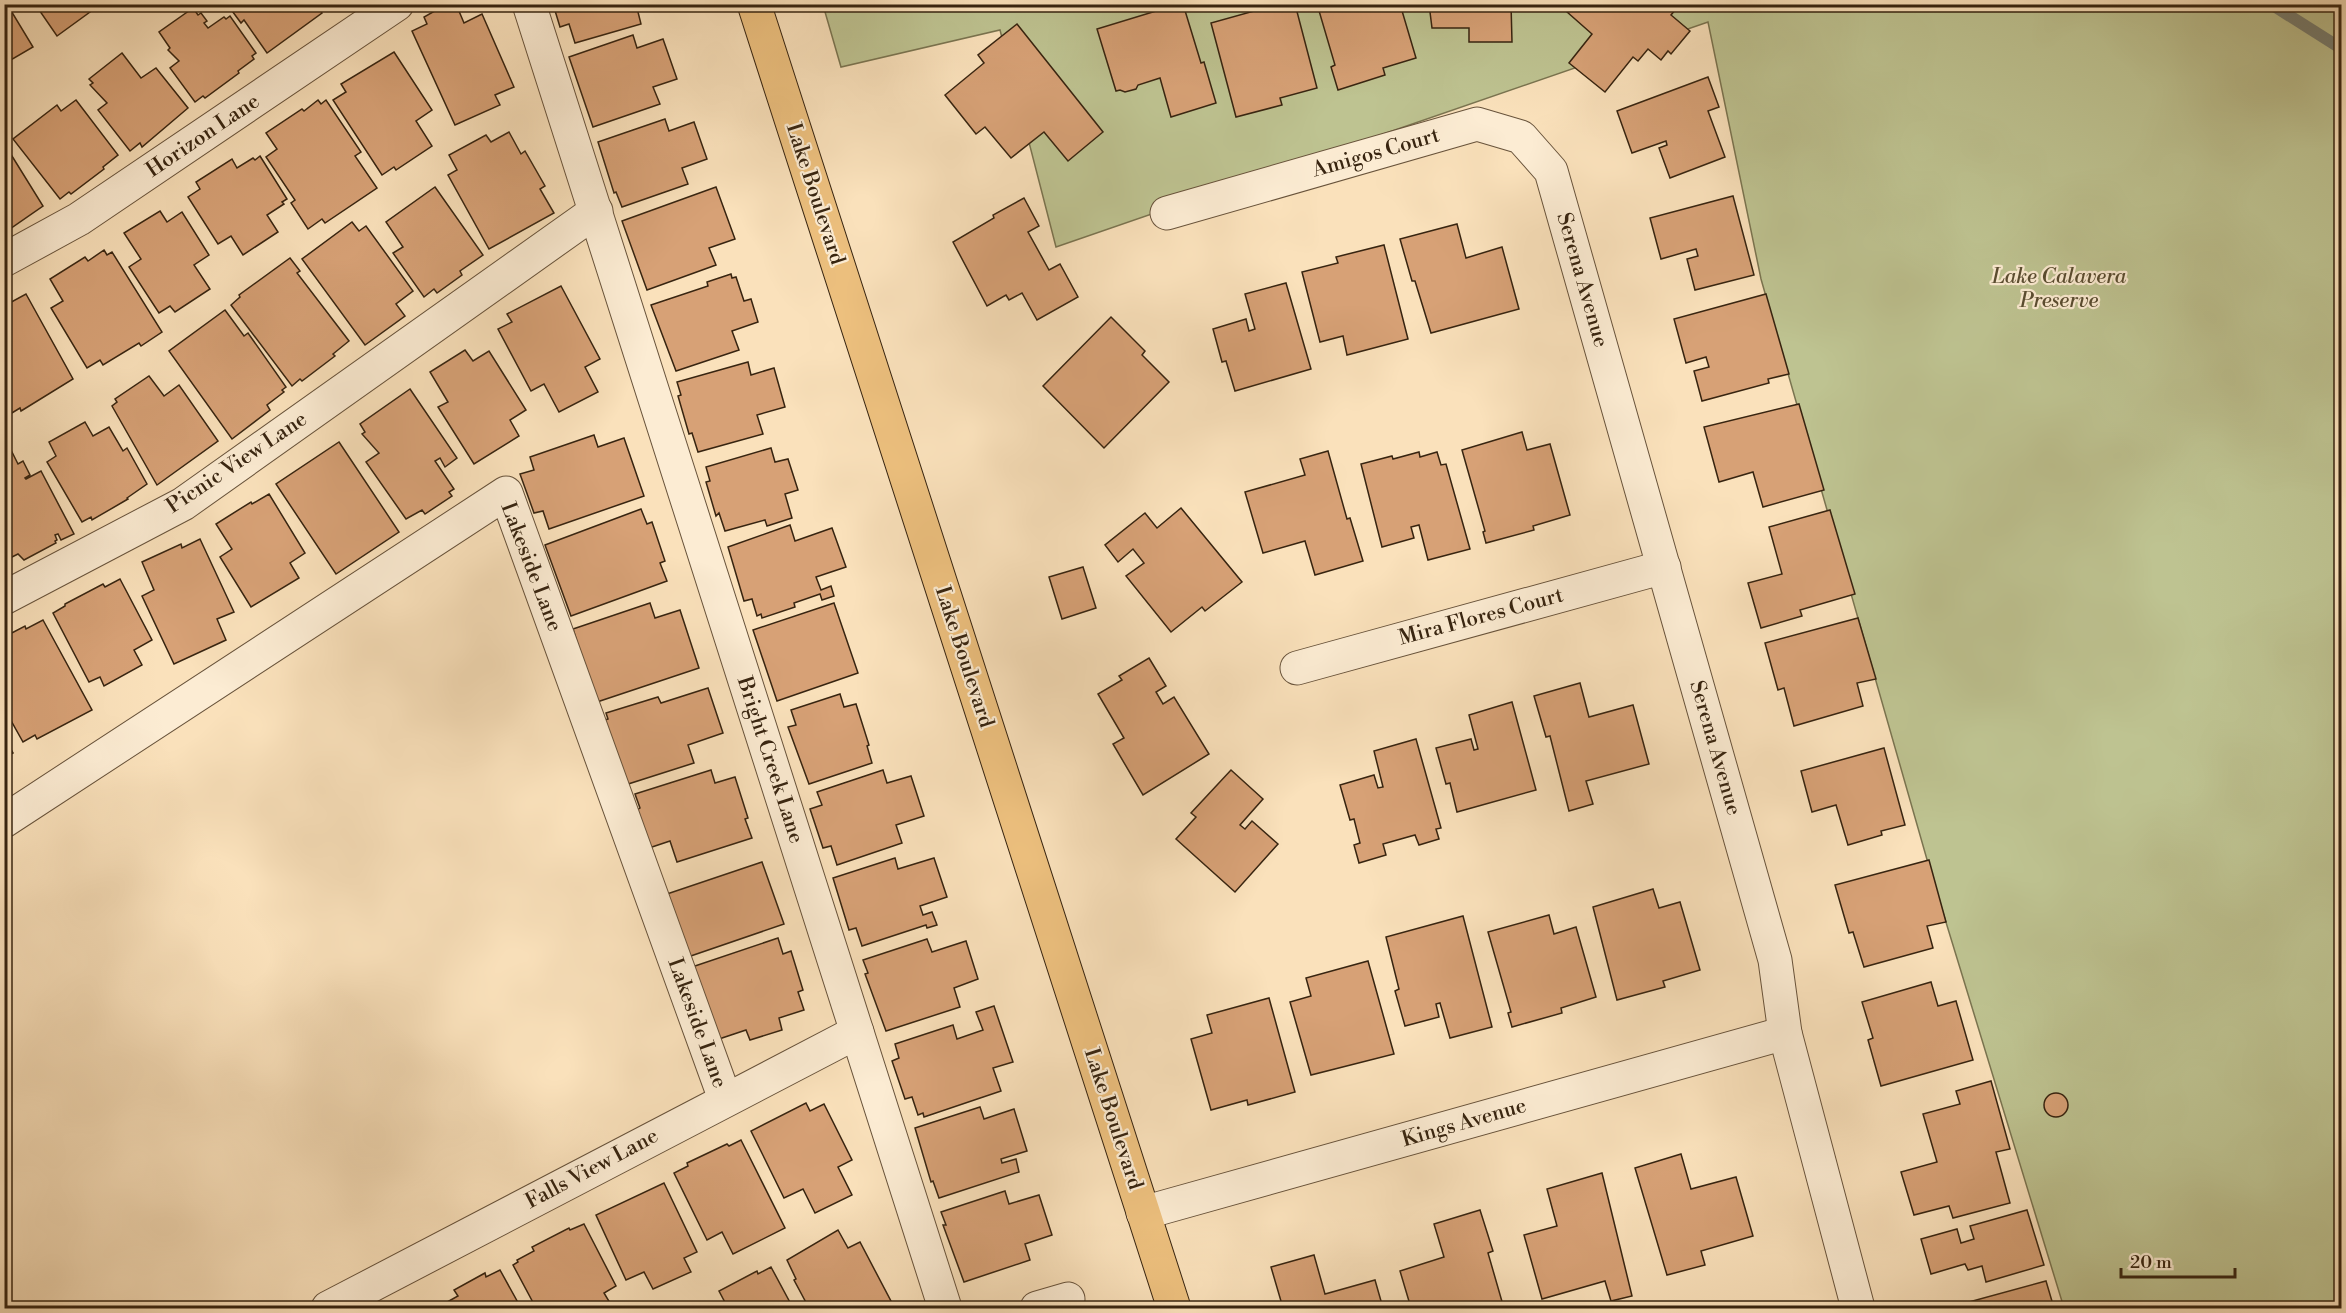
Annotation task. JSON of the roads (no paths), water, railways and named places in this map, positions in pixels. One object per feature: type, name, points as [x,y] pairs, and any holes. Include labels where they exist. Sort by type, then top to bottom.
[{"type":"main road","name":"Lake Boulevard","points":[[754,4],[1174,1308]]},
{"type":"street","name":"Horizon Lane","points":[[4,260],[79,219],[397,4]]},
{"type":"street","name":"Bright Creek Lane","points":[[529,4],[945,1308]]},
{"type":"street","name":"Amigos Court","points":[[1167,213],[1477,124],[1521,137],[1551,171],[1556,191]]},
{"type":"street","name":"Serena Avenue","points":[[1556,191],[1775,960],[1785,1033],[1858,1308]]},
{"type":"street","name":"Picnic View Lane","points":[[4,598],[183,504],[596,211]]},
{"type":"street","name":"Lakeside Lane","points":[[4,820],[506,494],[725,1099]]},
{"type":"street","name":"Mira Flores Court","points":[[1298,668],[1664,567]]},
{"type":"street","name":"Falls View Lane","points":[[328,1308],[857,1032]]},
{"type":"street","name":"Kings Avenue","points":[[1143,1213],[1785,1033]]},
{"type":"street","points":[[1037,1308],[1068,1299]]},
{"type":"waterway","points":[[2271,4],[2342,49]]},
{"type":"park label","name":"Lake Calavera Preserve","points":[[2059,289]]}]
